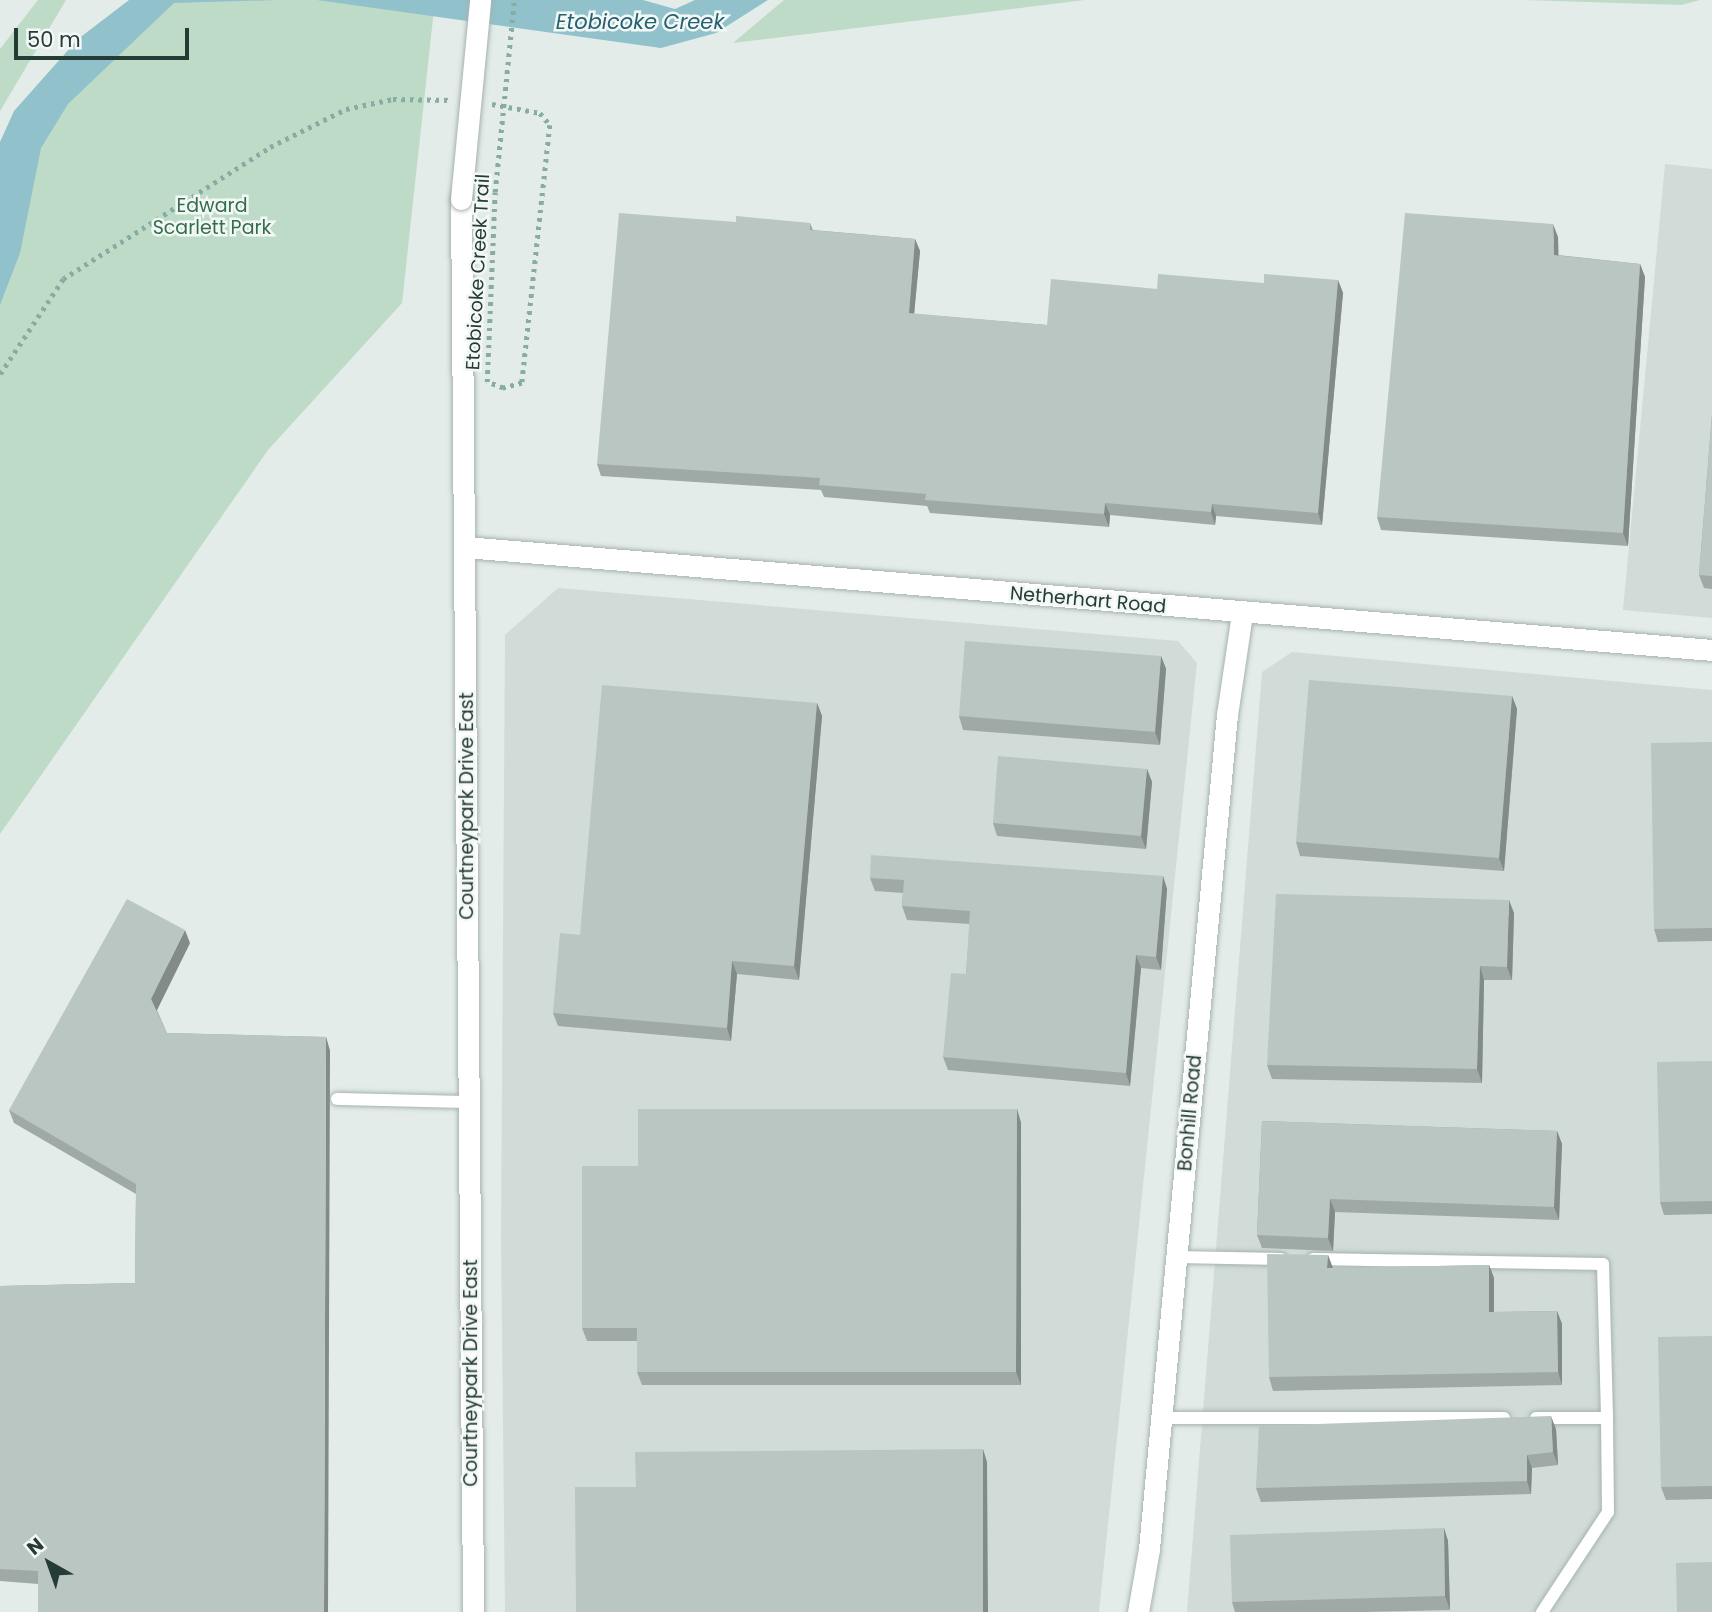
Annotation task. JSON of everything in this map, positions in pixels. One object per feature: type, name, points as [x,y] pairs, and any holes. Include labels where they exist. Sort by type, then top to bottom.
[{"type":"street","name":"Courtneypark Drive East","points":[[473,1612],[461,199],[480,0]]},
{"type":"street","name":"Netherhart Road","points":[[465,547],[1712,650]]},
{"type":"street","name":"Bonhill Road","points":[[1138,1612],[1161,1418],[1227,715],[1242,613]]},
{"type":"lane","points":[[337,1099],[469,1102]]},
{"type":"lane","points":[[1176,1257],[1603,1264],[1608,1512],[1542,1612]]},
{"type":"lane","points":[[1161,1418],[1606,1418]]},
{"type":"path","name":"Etobicoke Creek Trail","points":[[514,0],[495,192],[487,382],[503,388],[522,383],[549,146],[550,125],[540,113],[522,107]]},
{"type":"path","points":[[0,374],[55,287],[112,244],[324,116],[393,99],[439,99]]},
{"type":"shaded area","points":[[1665,164],[1712,169],[1712,618],[1623,610]]},
{"type":"shaded area","points":[[558,588],[1178,641],[1197,663],[1099,1612],[505,1612],[501,1237],[505,635]]},
{"type":"shaded area","points":[[1292,652],[1712,690],[1712,1612],[1187,1612],[1262,672]]},
{"type":"green space","points":[[38,0],[66,0],[0,111],[0,49]]},
{"type":"green space","name":"Edward Scarlett Park","points":[[152,0],[435,0],[402,303],[268,450],[0,834],[0,293],[23,141]]},
{"type":"green space","points":[[784,0],[1085,0],[733,43]]},
{"type":"green space","points":[[1523,0],[1700,0],[1681,5]]},
{"type":"water","points":[[129,0],[276,0],[174,3],[68,104],[41,148],[20,253],[0,305],[0,142],[14,111],[78,39]]},
{"type":"water","name":"Etobicoke Creek","points":[[317,0],[643,0],[675,9],[695,0],[768,0],[716,33],[661,48]]},
{"type":"building","points":[[619,213],[736,222],[736,216],[810,223],[810,230],[915,239],[909,313],[1047,325],[1051,279],[1157,289],[1158,274],[1264,283],[1264,274],[1338,280],[1318,513],[1212,504],[1211,512],[1105,503],[1104,514],[925,500],[926,494],[819,485],[820,478],[597,464]]},
{"type":"building","points":[[1405,213],[1553,224],[1554,255],[1640,264],[1623,533],[1377,517]]},
{"type":"building","points":[[1712,415],[1712,576],[1699,575]]},
{"type":"building","points":[[965,641],[1161,656],[1155,732],[959,716]]},
{"type":"building","points":[[1309,680],[1512,696],[1499,858],[1296,842]]},
{"type":"building","points":[[602,685],[817,703],[794,966],[732,961],[727,1028],[553,1013],[560,933],[580,935]]},
{"type":"building","points":[[1712,742],[1712,928],[1654,929],[1651,743]]},
{"type":"building","points":[[998,756],[1147,769],[1141,836],[993,823]]},
{"type":"building","points":[[871,855],[1163,876],[1156,957],[1136,955],[1126,1073],[943,1057],[951,973],[966,974],[970,911],[902,906],[904,880],[870,878]]},
{"type":"building","points":[[1276,894],[1509,900],[1507,967],[1480,966],[1477,1069],[1267,1065]]},
{"type":"building","points":[[127,899],[185,930],[151,999],[167,1033],[326,1037],[324,1612],[38,1612],[38,1571],[0,1569],[0,1286],[135,1283],[136,1184],[9,1110]]},
{"type":"building","points":[[1712,1061],[1712,1201],[1660,1202],[1657,1062]]},
{"type":"building","points":[[638,1109],[1017,1109],[1016,1372],[637,1372],[637,1328],[582,1328],[582,1166],[638,1166]]},
{"type":"building","points":[[1262,1121],[1557,1131],[1554,1207],[1330,1199],[1328,1238],[1257,1235]]},
{"type":"building","points":[[1267,1254],[1328,1255],[1327,1268],[1489,1265],[1489,1312],[1557,1311],[1558,1372],[1269,1377]]},
{"type":"building","points":[[1712,1336],[1712,1486],[1661,1487],[1658,1337]]},
{"type":"building","points":[[1551,1416],[1553,1452],[1527,1455],[1527,1481],[1256,1488],[1259,1426]]},
{"type":"building","points":[[983,1449],[983,1612],[576,1612],[575,1487],[636,1487],[635,1452]]},
{"type":"building","points":[[1444,1528],[1445,1596],[1232,1602],[1230,1535]]},
{"type":"building","points":[[1712,1562],[1712,1612],[1677,1612],[1676,1563]]}]
